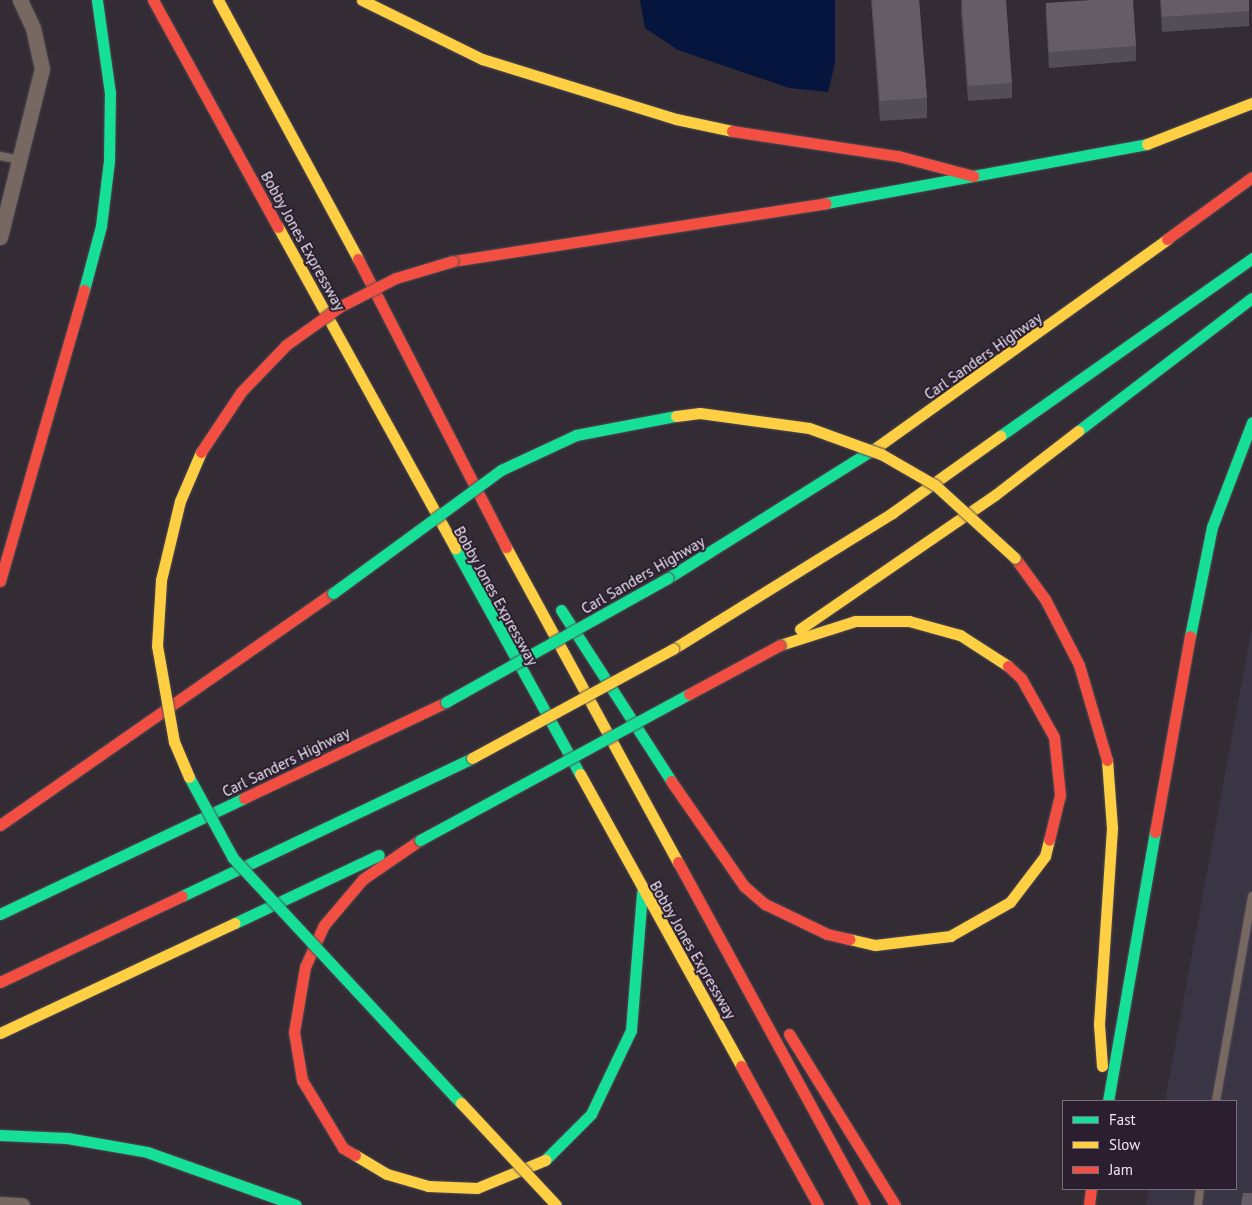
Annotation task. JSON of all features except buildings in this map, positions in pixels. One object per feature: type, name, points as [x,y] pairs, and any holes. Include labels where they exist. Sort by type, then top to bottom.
[{"type":"highway","points":[[0,582],[60,385],[101,226],[110,93],[97,0]]},
{"type":"highway","name":"Bobby Jones Expressway","points":[[153,0],[642,892],[818,1205]]},
{"type":"highway","name":"Bobby Jones Expressway","points":[[218,0],[442,420],[464,470],[866,1205]]},
{"type":"highway","points":[[362,0],[482,58],[676,119],[761,137],[898,156],[981,179]]},
{"type":"highway","points":[[556,1205],[234,858],[200,802],[174,742],[157,646],[161,580],[180,501],[206,442],[241,392],[286,345],[339,307],[396,278],[453,261],[981,179],[1128,150],[1190,130],[1252,103]]},
{"type":"highway","name":"Carl Sanders Highway","points":[[0,914],[446,702],[668,578],[914,423],[1252,177]]},
{"type":"highway","points":[[0,982],[472,758],[673,649],[909,502],[1252,258]]},
{"type":"highway","points":[[642,892],[631,1030],[591,1114],[547,1159],[502,1181],[477,1188],[428,1186],[387,1174],[344,1148],[305,1088],[294,1032],[305,967],[324,925],[363,879],[420,840],[780,645],[995,495],[1252,298]]},
{"type":"highway","points":[[0,825],[333,593],[500,470],[576,435],[639,420],[700,413],[809,428],[880,454],[935,485],[1015,558],[1045,599],[1076,656],[1091,696],[1107,760],[1112,828],[1099,1024],[1107,1100]]},
{"type":"highway","points":[[442,420],[475,462],[510,524]]},
{"type":"highway","points":[[1107,1100],[1199,583],[1212,527],[1252,422]]},
{"type":"highway","points":[[553,596],[710,843],[744,886],[765,904],[827,934],[882,945],[950,936],[1010,902],[1045,856],[1060,795],[1054,736],[1021,678],[967,639],[909,621],[855,621],[780,645]]},
{"type":"highway","points":[[0,1033],[401,844],[420,840]]},
{"type":"highway","points":[[722,943],[817,1073],[895,1205]]},
{"type":"highway","points":[[764,1106],[807,1205]]},
{"type":"highway","points":[[0,1135],[67,1138],[147,1152],[296,1205]]},
{"type":"highway","points":[[1089,1205],[1091,1190]]},
{"type":"street","points":[[0,237],[21,160],[42,69],[33,28],[20,0]]},
{"type":"street","points":[[0,1204],[22,1205]]},
{"type":"lane","points":[[0,156],[21,160]]},
{"type":"lane","points":[[1216,1100],[1252,896]]},
{"type":"lane","points":[[1198,1205],[1200,1190]]},
{"type":"shaded area","points":[[1252,627],[1252,1205],[1146,1205],[1149,1190],[1237,1190],[1237,1100],[1165,1100]]},
{"type":"water","points":[[640,0],[835,0],[835,63],[828,92],[789,88],[678,50],[645,28]]},
{"type":"traffic: fast","points":[[84,290],[101,226],[109,161],[110,93],[97,0]]},
{"type":"traffic: fast","points":[[826,203],[1147,144]]},
{"type":"traffic: fast","points":[[1000,436],[1252,258]]},
{"type":"traffic: fast","points":[[1078,431],[1252,298]]},
{"type":"traffic: fast","points":[[333,593],[501,470],[576,435],[676,416]]},
{"type":"traffic: fast","points":[[1190,636],[1212,527],[1252,422]]},
{"type":"traffic: fast","points":[[668,578],[877,447]]},
{"type":"traffic: fast","points":[[455,548],[580,774]]},
{"type":"traffic: fast","points":[[446,702],[668,578]]},
{"type":"traffic: fast","points":[[561,610],[671,781]]},
{"type":"traffic: fast","points":[[420,840],[689,694]]},
{"type":"traffic: fast","points":[[182,896],[472,758]]},
{"type":"traffic: fast","points":[[189,777],[233,858],[461,1103]]},
{"type":"traffic: fast","points":[[0,914],[244,798]]},
{"type":"traffic: fast","points":[[1108,1100],[1155,832]]},
{"type":"traffic: fast","points":[[235,923],[379,855]]},
{"type":"traffic: fast","points":[[545,1160],[591,1114],[631,1030],[642,892]]},
{"type":"traffic: fast","points":[[0,1135],[67,1138],[147,1152],[296,1205]]},
{"type":"traffic: slow","points":[[218,0],[358,259]]},
{"type":"traffic: slow","points":[[362,0],[482,59],[676,119],[732,131]]},
{"type":"traffic: slow","points":[[1147,144],[1252,103]]},
{"type":"traffic: slow","points":[[278,227],[455,548]]},
{"type":"traffic: slow","points":[[877,447],[1167,239]]},
{"type":"traffic: slow","points":[[676,416],[700,413],[809,428],[881,454],[935,485],[1015,558]]},
{"type":"traffic: slow","points":[[800,629],[995,495],[1078,431]]},
{"type":"traffic: slow","points":[[673,649],[892,513],[1000,436]]},
{"type":"traffic: slow","points":[[189,777],[174,742],[157,646],[161,580],[180,501],[201,452]]},
{"type":"traffic: slow","points":[[506,547],[678,862]]},
{"type":"traffic: slow","points":[[780,645],[855,621],[909,621],[960,635],[1008,666]]},
{"type":"traffic: slow","points":[[472,758],[673,649]]},
{"type":"traffic: slow","points":[[1102,1066],[1099,1024],[1112,828],[1107,760]]},
{"type":"traffic: slow","points":[[580,774],[741,1066]]},
{"type":"traffic: slow","points":[[849,939],[875,945],[950,936],[1010,902],[1045,856],[1049,840]]},
{"type":"traffic: slow","points":[[0,1033],[235,923]]},
{"type":"traffic: slow","points":[[461,1103],[556,1205]]},
{"type":"traffic: slow","points":[[355,1155],[387,1174],[428,1186],[477,1188],[545,1160]]},
{"type":"traffic: jam","points":[[153,0],[278,227]]},
{"type":"traffic: jam","points":[[732,131],[898,156],[973,176]]},
{"type":"traffic: jam","points":[[1167,239],[1252,177]]},
{"type":"traffic: jam","points":[[453,261],[826,203]]},
{"type":"traffic: jam","points":[[358,259],[506,547]]},
{"type":"traffic: jam","points":[[201,452],[241,392],[286,345],[339,307],[396,278],[453,261]]},
{"type":"traffic: jam","points":[[0,581],[84,290]]},
{"type":"traffic: jam","points":[[1015,558],[1045,599],[1079,665],[1107,760]]},
{"type":"traffic: jam","points":[[0,825],[333,593]]},
{"type":"traffic: jam","points":[[1155,832],[1190,636]]},
{"type":"traffic: jam","points":[[689,694],[780,645]]},
{"type":"traffic: jam","points":[[1008,666],[1021,678],[1054,737],[1060,795],[1049,840]]},
{"type":"traffic: jam","points":[[244,798],[446,702]]},
{"type":"traffic: jam","points":[[671,781],[744,886],[765,904],[827,934],[849,939]]},
{"type":"traffic: jam","points":[[355,1155],[343,1148],[302,1080],[294,1032],[305,967],[324,925],[363,879],[420,840]]},
{"type":"traffic: jam","points":[[678,862],[865,1205]]},
{"type":"traffic: jam","points":[[0,982],[182,896]]},
{"type":"traffic: jam","points":[[789,1034],[895,1205]]},
{"type":"traffic: jam","points":[[741,1066],[818,1205]]},
{"type":"traffic: jam","points":[[1089,1205],[1091,1190]]}]
